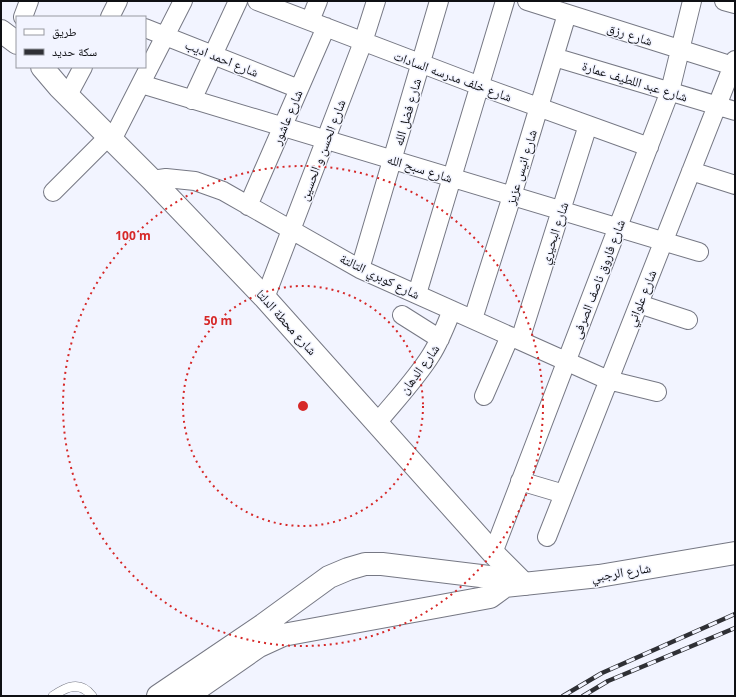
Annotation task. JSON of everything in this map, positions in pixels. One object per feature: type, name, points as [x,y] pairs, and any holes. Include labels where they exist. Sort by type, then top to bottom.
[{"type":"main road","name":"شارع محطة الدلتا","points":[[43,68],[68,96],[152,180],[265,298],[493,553],[515,585]]},
{"type":"main road","name":"شارع الرجبي","points":[[515,585],[598,576],[735,553]]},
{"type":"main road","points":[[158,696],[263,625],[280,611],[329,577],[348,569],[365,564],[382,564],[489,577],[515,585]]},
{"type":"main road","points":[[187,696],[259,646],[283,635],[490,597],[515,585]]},
{"type":"main road","points":[[280,611],[283,635]]},
{"type":"street","points":[[23,16],[29,1]]},
{"type":"street","points":[[53,192],[110,138],[141,84],[183,1]]},
{"type":"street","points":[[192,100],[238,1]]},
{"type":"street","name":"شارع خلف مدرسه السادات","points":[[257,1],[420,64],[649,147]]},
{"type":"street","name":"شارع عاشور","points":[[248,206],[299,89],[318,24],[318,1]]},
{"type":"street","name":"شارع الحسن و الحسين","points":[[265,298],[363,42],[376,1]]},
{"type":"street","name":"شارع فضل الله","points":[[360,268],[439,1]]},
{"type":"street","points":[[417,294],[505,1]]},
{"type":"street","name":"شارع رزق","points":[[527,1],[680,50],[734,63]]},
{"type":"street","name":"شارع فاروق ناصف الصرفى","points":[[493,553],[670,92],[692,1]]},
{"type":"street","points":[[724,1],[735,4]]},
{"type":"street","name":"شارع انيس عزيز","points":[[473,319],[567,14]]},
{"type":"street","name":"شارع احمد اديب","points":[[146,28],[299,89]]},
{"type":"street","name":"شارع عبد اللطيف عمارة","points":[[554,57],[735,111]]},
{"type":"street","name":"شارع علواني","points":[[547,537],[734,63]]},
{"type":"street","points":[[68,96],[82,68]]},
{"type":"street","name":"شارع سبح الله","points":[[141,84],[699,252]]},
{"type":"street","name":"شارع البحيري","points":[[484,396],[515,338],[561,211],[588,125]]},
{"type":"street","points":[[691,171],[735,185]]},
{"type":"street","name":"شارع كوبري التالتة","points":[[152,180],[166,178],[195,181],[223,191],[360,268],[608,380],[657,392]]},
{"type":"street","points":[[639,304],[688,320]]},
{"type":"street","name":"شارع الدهان","points":[[377,423],[422,368],[440,339],[452,310]]},
{"type":"street","points":[[402,315],[440,339]]},
{"type":"street","points":[[520,481],[564,494]]},
{"type":"lane","points":[[53,696],[68,687],[79,687],[89,692],[92,696]]},
{"type":"railway","points":[[563,696],[602,673],[735,614]]},
{"type":"railway","points":[[583,696],[608,681],[735,628]]}]
